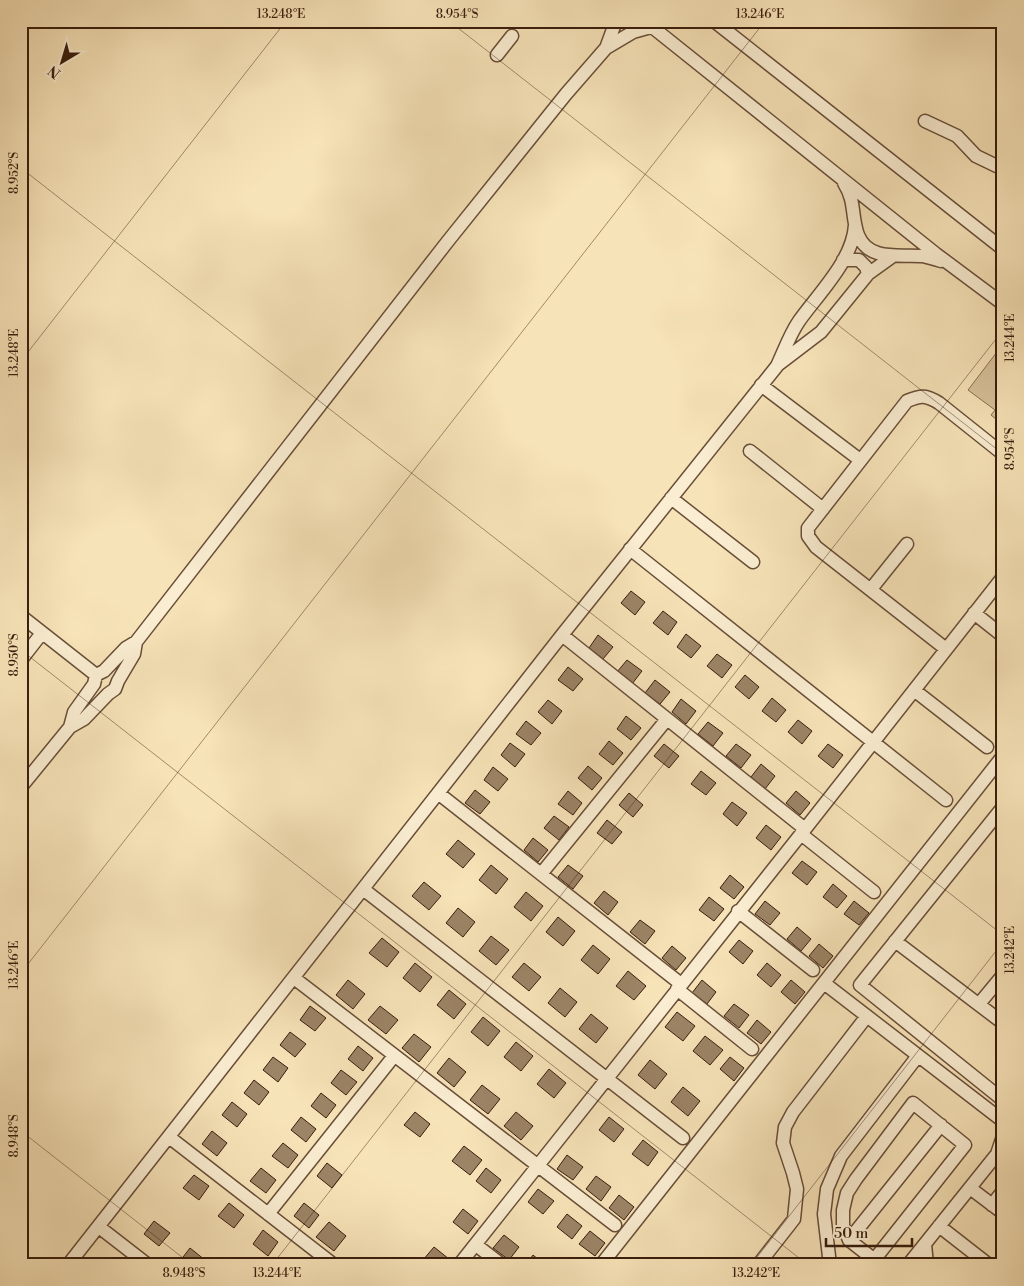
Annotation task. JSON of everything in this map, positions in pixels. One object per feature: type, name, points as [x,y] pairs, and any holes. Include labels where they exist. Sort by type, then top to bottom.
[{"type":"street","points":[[606,48],[616,21]]},
{"type":"street","points":[[714,21],[1003,249]]},
{"type":"street","points":[[70,727],[74,712],[98,677],[126,648],[136,642],[448,240],[566,94],[606,48],[648,24],[948,263],[1003,304]]},
{"type":"street","points":[[497,55],[512,36]]},
{"type":"street","points":[[925,120],[958,136],[976,156],[1003,169]]},
{"type":"street","points":[[840,176],[852,197],[855,225],[859,237],[866,246],[883,256],[924,256],[948,263]]},
{"type":"street","points":[[777,366],[798,323],[844,260],[852,242],[855,225]]},
{"type":"street","points":[[68,1265],[562,635],[761,385],[777,366],[816,336],[868,274],[893,256]]},
{"type":"street","points":[[844,260],[859,260],[866,267],[868,274]]},
{"type":"street","points":[[798,323],[805,331],[816,336]]},
{"type":"street","points":[[761,385],[860,460]]},
{"type":"street","points":[[946,648],[810,542],[808,528],[907,401],[917,397],[928,396],[939,403],[1003,454]]},
{"type":"street","points":[[750,451],[823,509]]},
{"type":"street","points":[[671,498],[753,562]]},
{"type":"street","points":[[871,589],[907,544]]},
{"type":"street","points":[[630,549],[946,800]]},
{"type":"street","points":[[459,1265],[1003,577]]},
{"type":"street","points":[[974,613],[1003,636]]},
{"type":"street","points":[[21,616],[98,677],[99,691],[108,694]]},
{"type":"street","points":[[21,660],[42,633]]},
{"type":"street","points":[[562,635],[874,892]]},
{"type":"street","points":[[21,787],[70,727],[84,719],[115,689],[134,654],[136,642]]},
{"type":"street","points":[[98,677],[108,671],[114,674],[118,682]]},
{"type":"street","points":[[914,690],[987,747]]},
{"type":"street","points":[[541,874],[666,719]]},
{"type":"street","points":[[601,1265],[1003,756]]},
{"type":"street","points":[[438,794],[541,874],[752,1048]]},
{"type":"street","points":[[1000,816],[860,985],[1003,1100]]},
{"type":"street","points":[[363,889],[683,1138]]},
{"type":"street","points":[[738,912],[813,970]]},
{"type":"street","points":[[895,941],[1003,1023]]},
{"type":"street","points":[[980,1004],[1003,975]]},
{"type":"street","points":[[294,978],[615,1225]]},
{"type":"street","points":[[824,983],[1003,1121]]},
{"type":"street","points":[[758,1265],[770,1260],[794,1219],[797,1189],[783,1143],[785,1127],[793,1112],[866,1016]]},
{"type":"street","points":[[268,1214],[394,1056]]},
{"type":"street","points":[[830,1265],[824,1214],[828,1189],[841,1156],[917,1056]]},
{"type":"street","points":[[914,1103],[965,1145],[878,1262],[849,1240],[843,1226],[843,1210],[847,1194],[856,1179],[914,1103]]},
{"type":"street","points":[[849,1240],[941,1125]]},
{"type":"street","points":[[908,1265],[1000,1152],[1003,1136]]},
{"type":"street","points":[[169,1137],[334,1265]]},
{"type":"street","points":[[970,1188],[1003,1213]]},
{"type":"street","points":[[992,1205],[1003,1191]]},
{"type":"street","points":[[939,1226],[989,1265]]},
{"type":"street","points":[[99,1227],[148,1265]]},
{"type":"street","points":[[925,1244],[927,1265]]},
{"type":"street","points":[[476,1245],[502,1265]]},
{"type":"shaded area","points":[[1003,344],[1003,425],[991,415],[995,410],[968,390]]},
{"type":"building","points":[[631,591],[645,602],[635,615],[621,603]]},
{"type":"building","points":[[663,611],[677,622],[668,635],[653,623]]},
{"type":"building","points":[[686,634],[701,646],[691,658],[677,647]]},
{"type":"building","points":[[598,635],[613,647],[603,659],[589,648]]},
{"type":"building","points":[[717,654],[732,665],[722,678],[707,666]]},
{"type":"building","points":[[627,660],[642,671],[632,684],[617,672]]},
{"type":"building","points":[[568,667],[583,679],[573,691],[558,680]]},
{"type":"building","points":[[745,675],[759,687],[749,699],[735,687]]},
{"type":"building","points":[[655,680],[670,692],[660,704],[645,693]]},
{"type":"building","points":[[772,698],[786,710],[776,722],[762,711]]},
{"type":"building","points":[[681,699],[696,711],[686,724],[672,712]]},
{"type":"building","points":[[548,700],[562,711],[552,724],[538,712]]},
{"type":"building","points":[[626,716],[641,728],[631,740],[617,729]]},
{"type":"building","points":[[798,720],[812,731],[802,744],[788,732]]},
{"type":"building","points":[[526,721],[541,733],[531,745],[516,734]]},
{"type":"building","points":[[708,722],[723,733],[713,746],[698,734]]},
{"type":"building","points":[[609,741],[623,753],[613,765],[599,754]]},
{"type":"building","points":[[510,743],[525,754],[515,767],[501,755]]},
{"type":"building","points":[[664,744],[679,756],[669,768],[654,756]]},
{"type":"building","points":[[736,744],[751,755],[741,768],[726,756]]},
{"type":"building","points":[[828,744],[843,755],[833,768],[818,756]]},
{"type":"building","points":[[761,764],[775,776],[765,789],[751,777]]},
{"type":"building","points":[[588,766],[602,778],[592,790],[578,778]]},
{"type":"building","points":[[493,767],[508,779],[498,791],[484,780]]},
{"type":"building","points":[[701,771],[716,783],[706,795],[691,784]]},
{"type":"building","points":[[475,790],[490,802],[480,814],[465,803]]},
{"type":"building","points":[[568,791],[582,803],[573,815],[558,804]]},
{"type":"building","points":[[796,791],[810,803],[800,815],[786,803]]},
{"type":"building","points":[[629,793],[643,805],[633,817],[619,805]]},
{"type":"building","points":[[732,802],[747,813],[737,826],[723,814]]},
{"type":"building","points":[[554,816],[569,827],[559,840],[544,828]]},
{"type":"building","points":[[607,820],[622,832],[612,844],[597,833]]},
{"type":"building","points":[[766,825],[781,837],[771,850],[756,838]]},
{"type":"building","points":[[533,838],[548,850],[538,862],[524,850]]},
{"type":"building","points":[[458,840],[475,854],[463,868],[446,854]]},
{"type":"building","points":[[802,861],[817,872],[807,885],[792,873]]},
{"type":"building","points":[[491,865],[508,879],[496,894],[479,880]]},
{"type":"building","points":[[568,865],[583,876],[573,889],[558,877]]},
{"type":"building","points":[[730,875],[744,887],[734,899],[720,888]]},
{"type":"building","points":[[424,882],[441,896],[429,910],[412,896]]},
{"type":"building","points":[[833,884],[847,896],[837,908],[823,897]]},
{"type":"building","points":[[604,891],[618,902],[608,915],[594,903]]},
{"type":"building","points":[[526,892],[543,906],[531,921],[514,907]]},
{"type":"building","points":[[709,897],[724,909],[714,921],[699,910]]},
{"type":"building","points":[[765,901],[780,913],[770,925],[755,914]]},
{"type":"building","points":[[854,901],[869,913],[859,925],[844,914]]},
{"type":"building","points":[[458,908],[475,922],[463,937],[446,923]]},
{"type":"building","points":[[558,917],[575,931],[563,946],[546,932]]},
{"type":"building","points":[[640,920],[655,931],[645,944],[630,932]]},
{"type":"building","points":[[797,927],[811,939],[801,951],[787,939]]},
{"type":"building","points":[[491,936],[509,950],[496,965],[479,951]]},
{"type":"building","points":[[382,938],[399,952],[387,967],[369,953]]},
{"type":"building","points":[[739,940],[753,951],[743,964],[729,952]]},
{"type":"building","points":[[819,944],[833,956],[823,968],[809,956]]},
{"type":"building","points":[[593,945],[610,959],[598,974],[581,960]]},
{"type":"building","points":[[672,946],[686,958],[676,970],[662,958]]},
{"type":"building","points":[[415,963],[432,977],[420,992],[403,978]]},
{"type":"building","points":[[524,963],[541,977],[529,991],[512,977]]},
{"type":"building","points":[[767,963],[781,975],[771,987],[757,975]]},
{"type":"building","points":[[628,971],[646,986],[634,1000],[616,986]]},
{"type":"building","points":[[348,980],[365,994],[353,1009],[336,995]]},
{"type":"building","points":[[702,980],[716,992],[707,1004],[692,993]]},
{"type":"building","points":[[791,980],[805,992],[795,1004],[781,992]]},
{"type":"building","points":[[560,988],[577,1002],[565,1017],[548,1003]]},
{"type":"building","points":[[449,990],[466,1004],[454,1019],[437,1005]]},
{"type":"building","points":[[734,1004],[749,1015],[739,1028],[724,1016]]},
{"type":"building","points":[[310,1006],[326,1018],[315,1031],[300,1020]]},
{"type":"building","points":[[380,1006],[398,1020],[386,1034],[368,1020]]},
{"type":"building","points":[[677,1012],[695,1026],[683,1041],[665,1027]]},
{"type":"building","points":[[591,1014],[608,1028],[596,1043],[579,1029]]},
{"type":"building","points":[[483,1017],[500,1031],[488,1046],[471,1032]]},
{"type":"building","points":[[757,1020],[771,1032],[761,1044],[747,1033]]},
{"type":"building","points":[[290,1032],[306,1044],[295,1057],[280,1045]]},
{"type":"building","points":[[414,1034],[431,1047],[419,1062],[402,1048]]},
{"type":"building","points":[[705,1036],[723,1050],[710,1065],[693,1051]]},
{"type":"building","points":[[516,1042],[533,1056],[521,1071],[504,1057]]},
{"type":"building","points":[[358,1046],[373,1058],[363,1071],[348,1059]]},
{"type":"building","points":[[273,1057],[288,1068],[278,1082],[263,1070]]},
{"type":"building","points":[[730,1057],[744,1068],[734,1081],[720,1069]]},
{"type":"building","points":[[449,1058],[466,1072],[454,1087],[437,1073]]},
{"type":"building","points":[[650,1060],[667,1074],[655,1089],[638,1075]]},
{"type":"building","points":[[549,1069],[566,1083],[554,1098],[537,1084]]},
{"type":"building","points":[[341,1070],[357,1082],[346,1095],[331,1083]]},
{"type":"building","points":[[254,1080],[269,1092],[259,1105],[244,1093]]},
{"type":"building","points":[[482,1085],[500,1099],[488,1114],[470,1100]]},
{"type":"building","points":[[683,1087],[700,1101],[688,1116],[671,1102]]},
{"type":"building","points":[[321,1093],[336,1105],[326,1118],[311,1106]]},
{"type":"building","points":[[232,1102],[247,1114],[237,1127],[222,1115]]},
{"type":"building","points":[[415,1112],[430,1124],[420,1137],[404,1125]]},
{"type":"building","points":[[516,1112],[533,1126],[521,1140],[504,1126]]},
{"type":"building","points":[[301,1117],[316,1129],[306,1142],[291,1130]]},
{"type":"building","points":[[609,1117],[624,1129],[614,1142],[599,1130]]},
{"type":"building","points":[[212,1131],[227,1143],[217,1156],[202,1144]]},
{"type":"building","points":[[643,1140],[658,1152],[648,1166],[632,1154]]},
{"type":"building","points":[[283,1143],[298,1155],[288,1168],[272,1156]]},
{"type":"building","points":[[464,1146],[482,1160],[470,1175],[452,1161]]},
{"type":"building","points":[[567,1155],[583,1167],[573,1180],[557,1169]]},
{"type":"building","points":[[327,1163],[342,1175],[332,1188],[317,1176]]},
{"type":"building","points":[[261,1168],[276,1180],[266,1193],[250,1181]]},
{"type":"building","points":[[486,1168],[501,1180],[491,1193],[476,1181]]},
{"type":"building","points":[[194,1175],[209,1186],[199,1200],[183,1188]]},
{"type":"building","points":[[596,1176],[611,1187],[601,1201],[586,1189]]},
{"type":"building","points":[[538,1189],[554,1201],[543,1214],[528,1202]]},
{"type":"building","points":[[619,1195],[634,1207],[624,1220],[609,1208]]},
{"type":"building","points":[[229,1203],[244,1215],[234,1228],[218,1216]]},
{"type":"building","points":[[304,1203],[319,1215],[309,1228],[294,1216]]},
{"type":"building","points":[[463,1209],[478,1221],[468,1234],[453,1222]]},
{"type":"building","points":[[567,1214],[582,1226],[572,1239],[557,1227]]},
{"type":"building","points":[[154,1221],[170,1233],[159,1246],[144,1234]]},
{"type":"building","points":[[329,1222],[346,1236],[334,1251],[316,1237]]},
{"type":"building","points":[[263,1230],[278,1242],[268,1256],[253,1244]]},
{"type":"building","points":[[590,1231],[605,1243],[595,1256],[579,1244]]},
{"type":"building","points":[[504,1235],[519,1247],[509,1260],[493,1248]]},
{"type":"building","points":[[434,1247],[449,1259],[444,1265],[429,1265],[423,1260]]},
{"type":"building","points":[[190,1248],[205,1260],[202,1265],[184,1265],[180,1261]]},
{"type":"building","points":[[533,1255],[545,1265],[526,1265]]},
{"type":"building","points":[[297,1258],[306,1265],[291,1265]]},
{"type":"building","points":[[375,1258],[383,1265],[370,1265]]}]
